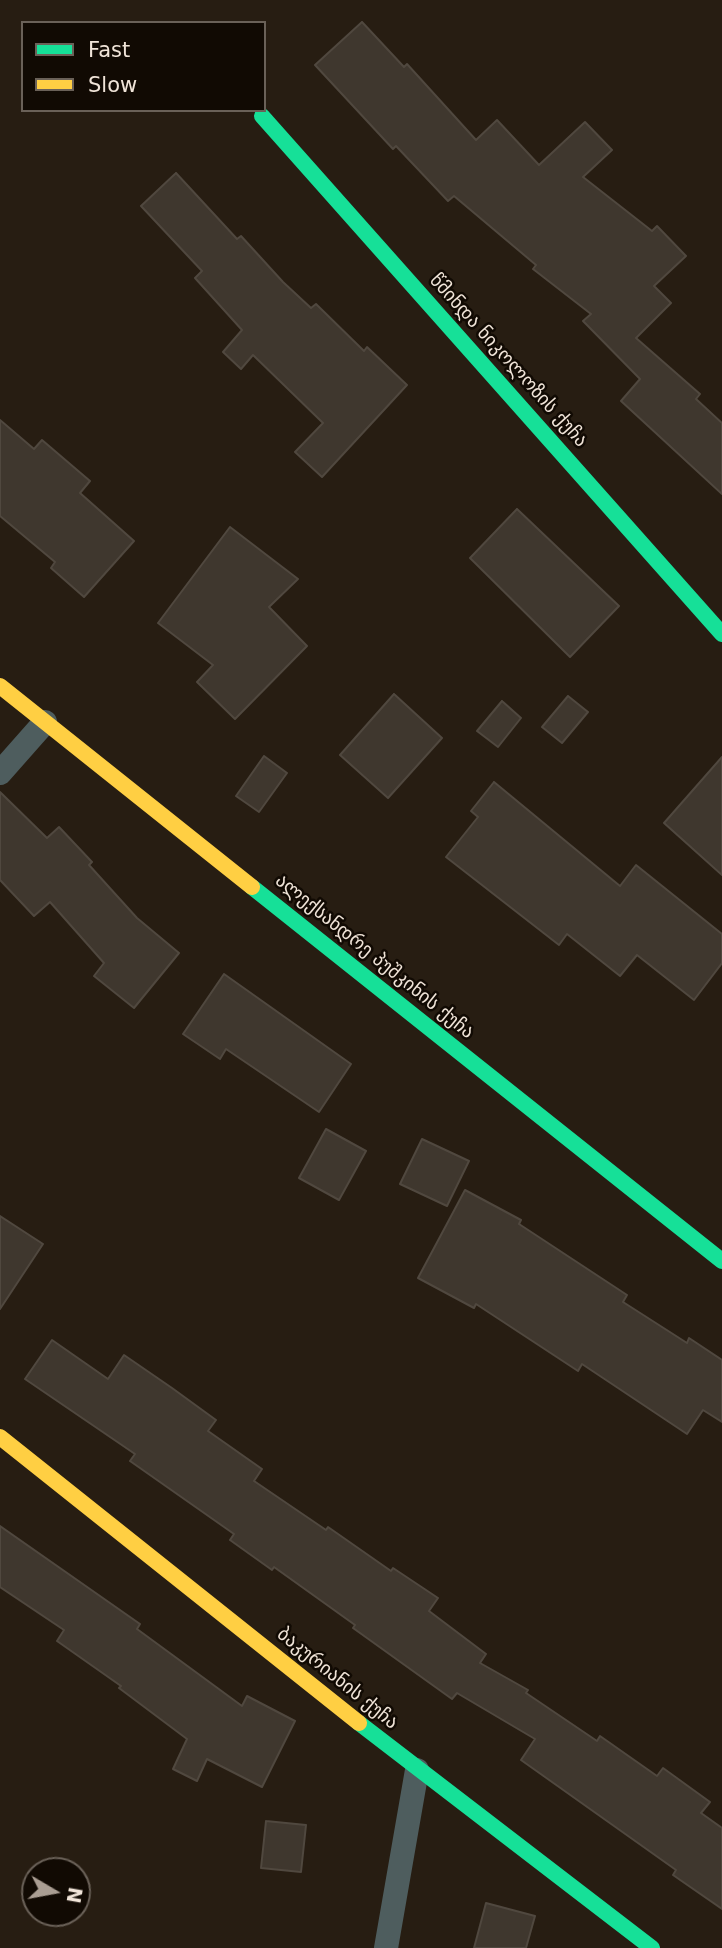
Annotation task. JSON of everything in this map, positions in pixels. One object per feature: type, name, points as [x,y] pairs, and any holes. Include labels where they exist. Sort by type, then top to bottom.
[{"type":"street","name":"წმინდა ნიკოლოზის ქუჩა","points":[[262,117],[722,634]]},
{"type":"street","name":"ალექსანდრე პუშკინის ქუჩა","points":[[0,685],[722,1262]]},
{"type":"street","points":[[0,773],[45,722]]},
{"type":"street","name":"ბაკურიანის ქუჩა","points":[[0,1437],[417,1770],[652,1948]]},
{"type":"street","points":[[386,1948],[417,1770]]},
{"type":"building","points":[[362,22],[404,67],[407,64],[476,140],[497,120],[539,165],[585,122],[612,150],[583,177],[652,231],[657,226],[686,256],[654,286],[671,303],[636,338],[700,394],[696,399],[722,423],[722,494],[621,401],[640,379],[583,321],[591,314],[533,269],[536,265],[454,196],[448,201],[396,146],[393,149],[315,65]]},
{"type":"building","points":[[176,173],[237,239],[241,236],[311,308],[316,304],[364,351],[367,347],[407,385],[322,477],[295,452],[323,423],[253,355],[241,369],[223,352],[242,330],[195,278],[202,271],[141,206]]},
{"type":"building","points":[[0,420],[34,449],[42,440],[90,481],[80,493],[134,541],[84,597],[51,568],[55,562],[0,516]]},
{"type":"building","points":[[517,509],[619,606],[570,657],[470,558]]},
{"type":"building","points":[[230,527],[298,579],[269,607],[307,646],[235,719],[197,682],[213,665],[158,623]]},
{"type":"building","points":[[394,694],[442,738],[388,798],[340,755]]},
{"type":"building","points":[[568,696],[588,712],[562,743],[542,727]]},
{"type":"building","points":[[502,701],[521,718],[498,747],[477,731]]},
{"type":"building","points":[[264,756],[287,773],[259,812],[236,796]]},
{"type":"building","points":[[722,757],[722,875],[664,823]]},
{"type":"building","points":[[494,782],[620,886],[636,865],[722,934],[722,963],[694,1000],[637,955],[620,976],[567,934],[559,945],[446,857],[478,817],[471,811]]},
{"type":"building","points":[[0,792],[47,838],[59,827],[92,862],[89,865],[137,918],[179,953],[134,1008],[94,976],[104,963],[50,902],[34,916],[0,880]]},
{"type":"building","points":[[224,974],[351,1064],[319,1112],[226,1049],[220,1059],[183,1034]]},
{"type":"building","points":[[326,1129],[366,1151],[339,1200],[299,1178]]},
{"type":"building","points":[[422,1139],[469,1161],[447,1206],[400,1184]]},
{"type":"building","points":[[465,1190],[521,1220],[519,1224],[627,1295],[623,1302],[687,1343],[689,1338],[722,1360],[722,1422],[703,1410],[687,1434],[582,1364],[578,1371],[476,1304],[474,1308],[418,1278]]},
{"type":"building","points":[[0,1216],[43,1244],[0,1309]]},
{"type":"building","points":[[52,1340],[108,1379],[124,1355],[172,1388],[216,1420],[208,1431],[262,1469],[254,1481],[326,1530],[328,1527],[391,1571],[393,1568],[438,1598],[429,1611],[486,1654],[480,1663],[528,1690],[526,1693],[597,1741],[600,1736],[657,1776],[663,1768],[710,1802],[701,1813],[722,1828],[722,1909],[673,1875],[676,1870],[521,1760],[535,1739],[457,1693],[452,1699],[353,1628],[355,1625],[274,1567],[272,1570],[230,1540],[234,1534],[130,1461],[135,1454],[25,1379]]},
{"type":"building","points":[[0,1526],[140,1624],[137,1629],[242,1706],[247,1696],[295,1721],[262,1787],[207,1759],[197,1781],[173,1769],[187,1739],[119,1688],[121,1686],[57,1641],[64,1630],[0,1587]]},
{"type":"building","points":[[266,1821],[306,1825],[301,1872],[261,1868]]},
{"type":"building","points":[[486,1903],[535,1916],[526,1948],[474,1948]]},
{"type":"traffic: fast","points":[[262,116],[722,634]]},
{"type":"traffic: fast","points":[[252,887],[722,1261]]},
{"type":"traffic: fast","points":[[359,1723],[652,1948]]},
{"type":"traffic: slow","points":[[0,686],[252,887]]},
{"type":"traffic: slow","points":[[0,1437],[359,1723]]}]
